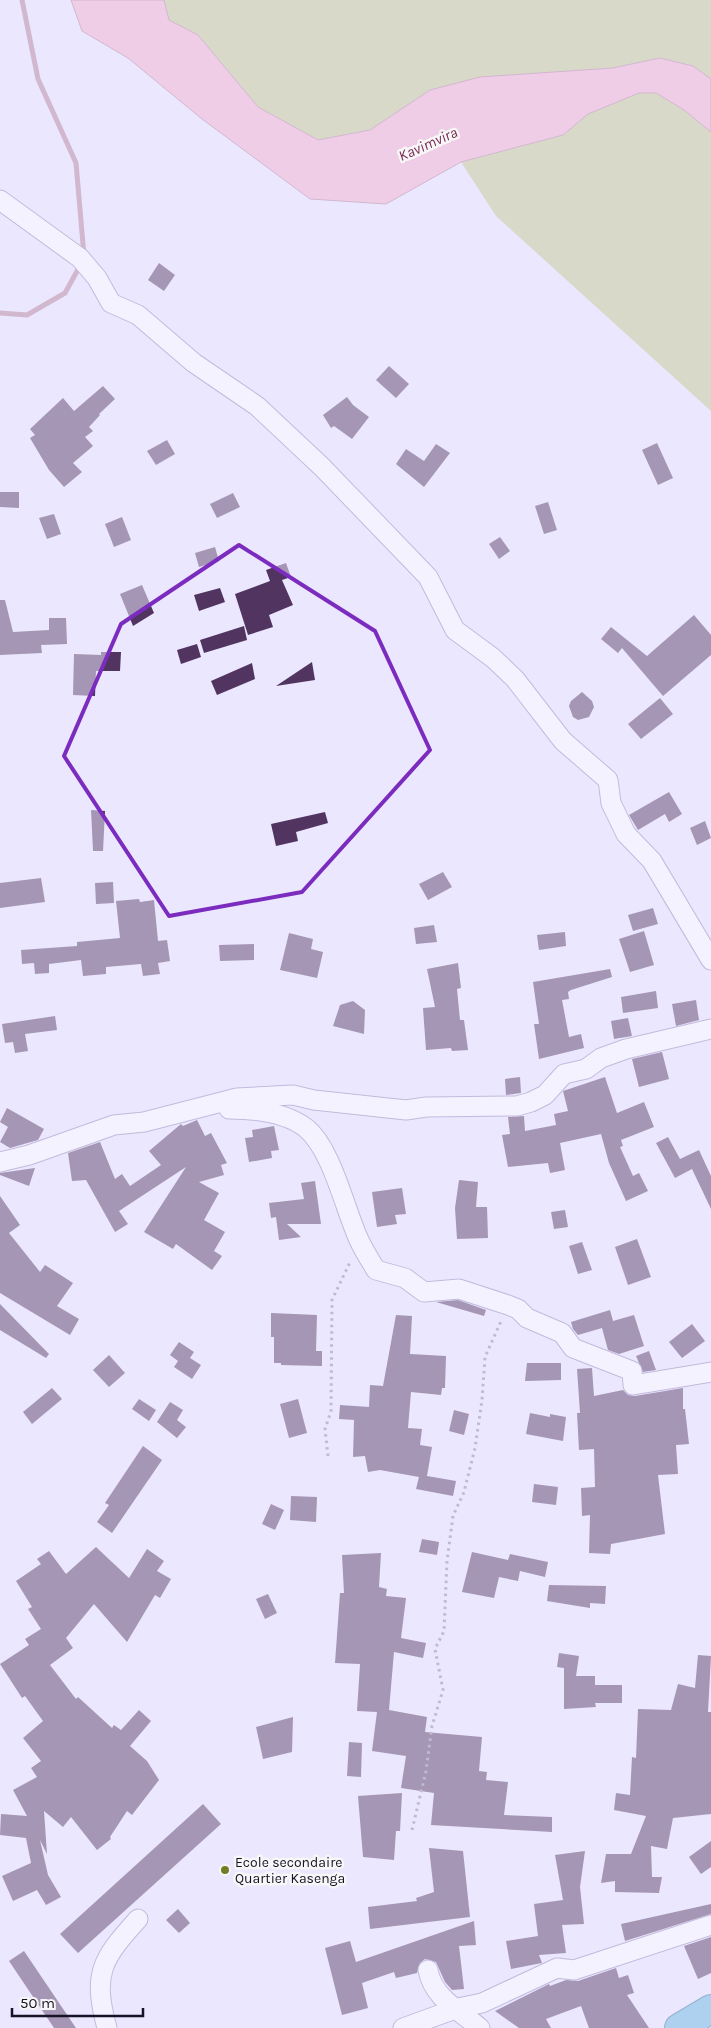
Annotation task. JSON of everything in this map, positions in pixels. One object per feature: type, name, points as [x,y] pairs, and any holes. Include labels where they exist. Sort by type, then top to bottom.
[{"type":"highway","points":[[679,2028],[711,2009]]},
{"type":"street","points":[[0,200],[80,258],[96,278],[111,303],[138,315],[194,363],[257,406],[322,467],[428,577],[455,630],[493,658],[510,674],[562,741],[608,780],[611,803],[626,834],[652,860],[711,960]]},
{"type":"street","points":[[0,1162],[29,1155],[114,1125],[144,1122],[237,1098],[293,1095],[314,1100],[406,1110],[426,1107],[517,1106],[545,1095],[564,1074],[586,1069],[600,1058],[626,1049],[711,1029]]},
{"type":"street","points":[[190,1109],[249,1109],[287,1118],[305,1128],[319,1142],[359,1241],[376,1270],[405,1278],[424,1292],[460,1289],[518,1309],[527,1318],[562,1332],[572,1348],[632,1372],[633,1385],[711,1372]]},
{"type":"street","points":[[107,2028],[100,2000],[102,1972],[111,1949],[138,1919]]},
{"type":"street","points":[[404,2028],[458,2008],[482,2003],[557,1968],[574,1970],[711,1925]]},
{"type":"street","points":[[428,1970],[430,1983],[441,1999],[458,2008],[480,2028]]},
{"type":"path","points":[[328,1456],[325,1429],[331,1411],[332,1300],[359,1241]]},
{"type":"path","points":[[412,1830],[426,1771],[432,1726],[443,1690],[435,1649],[444,1631],[447,1561],[453,1516],[464,1492],[475,1448],[482,1400],[485,1357],[508,1305]]},
{"type":"highlighted area","points":[[239,545],[375,631],[430,750],[302,892],[169,916],[64,756],[121,624]]},
{"type":"green space","points":[[164,0],[711,0],[711,79],[693,66],[660,58],[613,68],[430,90],[370,130],[318,140],[258,107],[198,35],[169,20]]},
{"type":"green space","points":[[639,93],[656,93],[684,110],[711,132],[711,411],[496,216],[461,162],[563,135],[588,114]]},
{"type":"water","name":"Kavimvira","points":[[71,0],[164,0],[169,20],[198,35],[258,107],[318,140],[370,130],[430,90],[480,77],[613,68],[660,58],[693,66],[711,79],[711,132],[684,110],[656,93],[639,93],[588,114],[563,135],[461,162],[386,204],[310,199],[202,119],[128,58],[82,31]]},
{"type":"building","points":[[159,263],[175,275],[164,291],[148,280]]},
{"type":"building","points":[[389,366],[409,384],[396,398],[376,380]]},
{"type":"building","points":[[103,386],[115,399],[99,414],[89,427],[93,431],[85,437],[93,446],[73,463],[82,472],[64,487],[49,470],[30,438],[35,435],[30,429],[63,398],[74,411]]},
{"type":"building","points":[[347,397],[353,405],[369,417],[352,439],[334,426],[331,428],[323,415]]},
{"type":"building","points":[[167,440],[175,454],[156,465],[147,451]]},
{"type":"building","points":[[657,443],[673,478],[658,485],[642,450]]},
{"type":"building","points":[[436,444],[450,453],[424,487],[396,464],[406,449],[424,461]]},
{"type":"building","points":[[0,492],[19,492],[19,508],[0,507]]},
{"type":"building","points":[[233,493],[240,507],[217,518],[210,504]]},
{"type":"building","points":[[548,502],[557,530],[544,534],[535,506]]},
{"type":"building","points":[[54,514],[61,534],[47,539],[39,518]]},
{"type":"building","points":[[122,517],[131,540],[114,547],[105,524]]},
{"type":"building","points":[[500,537],[510,551],[499,559],[489,544]]},
{"type":"building","points":[[215,547],[219,561],[199,567],[195,553]]},
{"type":"building","points":[[286,563],[291,577],[282,580],[293,605],[269,615],[273,627],[248,635],[235,594],[270,581],[266,570]]},
{"type":"building","points":[[142,585],[154,613],[133,626],[120,594]]},
{"type":"building","points":[[220,588],[225,602],[199,611],[194,595]]},
{"type":"building","points":[[0,600],[5,600],[13,632],[49,630],[49,618],[66,618],[67,644],[41,645],[42,653],[0,655]]},
{"type":"building","points":[[694,615],[711,635],[711,655],[663,696],[622,648],[618,653],[601,639],[611,627],[647,656]]},
{"type":"building","points":[[244,626],[247,640],[204,653],[200,640]]},
{"type":"building","points":[[197,644],[201,657],[181,664],[177,650]]},
{"type":"building","points":[[101,652],[121,652],[120,671],[96,671],[95,696],[73,695],[74,654],[101,655]]},
{"type":"building","points":[[312,662],[315,680],[276,686]]},
{"type":"building","points":[[252,663],[255,679],[217,695],[211,681]]},
{"type":"building","points":[[582,692],[592,701],[594,707],[589,717],[578,720],[573,717],[569,706],[571,701]]},
{"type":"building","points":[[660,698],[673,714],[641,739],[628,724]]},
{"type":"building","points":[[669,792],[682,814],[669,822],[665,814],[638,830],[629,815]]},
{"type":"building","points":[[91,810],[105,811],[103,851],[93,851]]},
{"type":"building","points":[[325,812],[328,823],[296,832],[298,841],[276,846],[271,824]]},
{"type":"building","points":[[705,821],[711,838],[697,845],[690,828]]},
{"type":"building","points":[[443,872],[452,887],[428,900],[419,884]]},
{"type":"building","points":[[41,878],[45,902],[0,908],[0,883]]},
{"type":"building","points":[[113,882],[114,903],[96,904],[95,883]]},
{"type":"building","points":[[139,899],[140,902],[154,900],[158,941],[167,940],[170,961],[158,963],[160,974],[143,976],[141,964],[106,967],[106,974],[83,976],[81,960],[49,964],[49,973],[35,974],[34,963],[22,964],[21,950],[77,946],[77,942],[120,938],[116,901]]},
{"type":"building","points":[[653,908],[658,924],[633,931],[628,915]]},
{"type":"building","points":[[434,925],[437,942],[416,944],[414,928]]},
{"type":"building","points":[[644,931],[654,965],[630,972],[619,939]]},
{"type":"building","points":[[565,932],[566,946],[539,950],[537,935]]},
{"type":"building","points":[[289,933],[313,939],[311,949],[323,952],[317,978],[280,970]]},
{"type":"building","points":[[254,944],[254,960],[220,961],[219,945]]},
{"type":"building","points":[[458,963],[461,988],[457,989],[460,1020],[464,1020],[468,1050],[452,1051],[451,1048],[426,1050],[423,1008],[435,1007],[427,969]]},
{"type":"building","points":[[610,969],[612,977],[571,990],[568,992],[569,999],[562,1000],[569,1037],[581,1034],[584,1048],[539,1059],[534,1024],[539,1024],[533,982]]},
{"type":"building","points":[[656,991],[658,1008],[623,1013],[621,997]]},
{"type":"building","points":[[696,1000],[699,1020],[676,1026],[672,1004]]},
{"type":"building","points":[[353,1001],[365,1010],[364,1034],[333,1026],[340,1005]]},
{"type":"building","points":[[55,1016],[57,1030],[25,1034],[28,1051],[15,1053],[13,1042],[5,1043],[2,1024]]},
{"type":"building","points":[[628,1018],[632,1036],[614,1039],[611,1021]]},
{"type":"building","points":[[662,1052],[669,1079],[639,1087],[632,1059]]},
{"type":"building","points":[[520,1077],[521,1093],[506,1095],[505,1079]]},
{"type":"building","points":[[605,1077],[617,1113],[644,1102],[654,1127],[621,1140],[623,1146],[620,1147],[633,1176],[639,1173],[648,1191],[626,1201],[609,1163],[601,1134],[560,1143],[565,1170],[550,1173],[548,1163],[508,1167],[502,1135],[510,1134],[508,1117],[524,1116],[525,1131],[556,1125],[554,1114],[568,1111],[563,1091]]},
{"type":"building","points":[[7,1108],[44,1129],[38,1140],[10,1148],[0,1142],[8,1127],[0,1122]]},
{"type":"building","points":[[197,1120],[205,1136],[211,1133],[227,1163],[221,1165],[224,1175],[199,1182],[219,1193],[204,1220],[225,1232],[214,1251],[222,1256],[212,1270],[176,1244],[173,1249],[144,1232],[186,1167],[119,1211],[128,1224],[115,1232],[86,1180],[72,1181],[68,1153],[100,1142],[115,1179],[122,1174],[130,1186],[161,1165],[149,1151],[181,1124],[183,1126]]},
{"type":"building","points":[[274,1126],[279,1150],[271,1151],[272,1158],[249,1162],[245,1138],[253,1137],[252,1130]]},
{"type":"building","points":[[668,1137],[680,1159],[699,1150],[711,1176],[711,1209],[692,1169],[675,1178],[656,1143]]},
{"type":"building","points":[[35,1168],[29,1186],[0,1175],[0,1173]]},
{"type":"building","points":[[459,1180],[478,1182],[476,1207],[487,1207],[488,1238],[457,1239],[455,1208]]},
{"type":"building","points":[[315,1181],[321,1224],[287,1224],[301,1237],[279,1240],[276,1217],[271,1218],[269,1203],[304,1199],[301,1183]]},
{"type":"building","points":[[402,1188],[406,1214],[395,1215],[397,1224],[377,1227],[372,1192]]},
{"type":"building","points":[[0,1196],[20,1225],[9,1233],[40,1272],[45,1265],[73,1283],[57,1306],[79,1319],[70,1335],[0,1293]]},
{"type":"building","points":[[565,1210],[568,1227],[554,1229],[551,1212]]},
{"type":"building","points":[[637,1239],[651,1277],[628,1285],[615,1247]]},
{"type":"building","points":[[582,1242],[592,1270],[578,1274],[569,1246]]},
{"type":"building","points":[[458,1300],[486,1310],[484,1316],[436,1302]]},
{"type":"building","points":[[0,1304],[49,1354],[46,1358],[0,1330]]},
{"type":"building","points":[[610,1310],[613,1321],[634,1315],[644,1346],[619,1354],[608,1350],[602,1328],[578,1335],[573,1329],[571,1322]]},
{"type":"building","points":[[271,1313],[317,1315],[316,1351],[322,1351],[322,1366],[281,1365],[281,1363],[274,1363],[274,1337],[271,1337]]},
{"type":"building","points":[[396,1315],[412,1316],[410,1354],[446,1356],[445,1388],[442,1388],[441,1395],[411,1392],[408,1428],[422,1429],[420,1445],[432,1447],[427,1476],[456,1481],[453,1496],[416,1489],[419,1477],[380,1470],[368,1472],[365,1456],[353,1457],[354,1420],[339,1419],[340,1405],[369,1407],[370,1385],[383,1386]]},
{"type":"building","points":[[692,1324],[705,1341],[682,1358],[669,1342]]},
{"type":"building","points":[[179,1342],[194,1352],[190,1358],[201,1365],[192,1379],[174,1367],[178,1361],[170,1355]]},
{"type":"building","points":[[649,1351],[656,1370],[643,1372],[636,1356]]},
{"type":"building","points":[[109,1355],[125,1373],[109,1387],[93,1370]]},
{"type":"building","points":[[527,1363],[561,1363],[561,1380],[525,1381]]},
{"type":"building","points":[[592,1368],[594,1396],[623,1390],[628,1395],[635,1396],[683,1388],[683,1409],[685,1409],[689,1444],[676,1445],[678,1474],[658,1475],[665,1534],[611,1544],[610,1554],[589,1553],[590,1515],[582,1516],[581,1488],[595,1487],[594,1449],[579,1450],[577,1413],[580,1413],[577,1369]]},
{"type":"building","points":[[52,1388],[62,1399],[32,1424],[23,1412]]},
{"type":"building","points":[[139,1399],[156,1410],[149,1421],[132,1409]]},
{"type":"building","points":[[298,1399],[307,1433],[289,1438],[280,1404]]},
{"type":"building","points":[[170,1402],[183,1410],[177,1420],[186,1427],[177,1438],[157,1422]]},
{"type":"building","points":[[454,1410],[469,1414],[464,1435],[449,1431]]},
{"type":"building","points":[[530,1413],[550,1417],[550,1414],[566,1417],[563,1441],[526,1434]]},
{"type":"building","points":[[143,1446],[162,1460],[112,1533],[97,1522],[109,1505],[105,1503]]},
{"type":"building","points":[[534,1484],[558,1487],[556,1505],[532,1502]]},
{"type":"building","points":[[291,1496],[317,1497],[316,1522],[290,1520]]},
{"type":"building","points":[[271,1504],[284,1510],[275,1530],[262,1524]]},
{"type":"building","points":[[422,1539],[439,1542],[437,1555],[419,1552]]},
{"type":"building","points":[[96,1547],[129,1578],[147,1549],[164,1561],[157,1571],[171,1579],[160,1598],[155,1595],[127,1642],[94,1604],[66,1638],[73,1648],[50,1665],[76,1699],[78,1697],[112,1728],[114,1725],[121,1730],[139,1710],[151,1721],[130,1746],[147,1761],[159,1780],[132,1815],[127,1811],[110,1837],[111,1839],[97,1850],[71,1817],[63,1827],[44,1811],[47,1854],[40,1840],[48,1875],[61,1897],[46,1905],[37,1890],[13,1901],[2,1876],[31,1863],[26,1838],[0,1835],[1,1814],[27,1816],[13,1790],[37,1777],[31,1768],[41,1761],[23,1738],[43,1721],[25,1696],[22,1698],[0,1664],[29,1645],[25,1639],[41,1629],[28,1609],[32,1607],[16,1581],[41,1564],[37,1559],[49,1551],[66,1574]]},
{"type":"building","points":[[472,1552],[508,1560],[510,1554],[548,1562],[545,1577],[520,1571],[518,1581],[499,1577],[494,1598],[462,1592]]},
{"type":"building","points":[[381,1553],[379,1587],[387,1589],[386,1596],[406,1598],[401,1638],[426,1643],[423,1658],[394,1652],[389,1710],[427,1717],[425,1732],[482,1737],[479,1771],[487,1772],[486,1780],[508,1782],[504,1815],[552,1817],[552,1832],[431,1825],[434,1793],[401,1788],[406,1756],[372,1751],[377,1712],[357,1711],[360,1664],[335,1663],[340,1593],[344,1593],[342,1555]]},
{"type":"building","points":[[549,1585],[606,1586],[605,1604],[590,1603],[590,1608],[547,1601]]},
{"type":"building","points":[[268,1594],[277,1613],[265,1619],[256,1599]]},
{"type":"building","points":[[559,1653],[579,1656],[576,1676],[595,1676],[595,1685],[622,1685],[622,1703],[595,1703],[596,1707],[564,1709],[564,1668],[557,1667]]},
{"type":"building","points":[[698,1655],[711,1656],[708,1712],[711,1712],[711,1814],[673,1818],[667,1849],[651,1846],[652,1877],[662,1877],[659,1893],[615,1892],[615,1881],[601,1883],[606,1854],[631,1854],[646,1816],[614,1810],[616,1793],[630,1795],[632,1757],[636,1758],[638,1709],[671,1710],[678,1684],[695,1688]]},
{"type":"building","points":[[293,1717],[292,1752],[263,1759],[256,1727]]},
{"type":"building","points":[[349,1742],[362,1743],[361,1777],[347,1776]]},
{"type":"building","points":[[402,1793],[400,1831],[396,1831],[394,1860],[363,1857],[358,1796]]},
{"type":"building","points":[[203,1804],[221,1824],[78,1953],[60,1934]]},
{"type":"building","points":[[711,1841],[711,1867],[701,1874],[689,1857]]},
{"type":"building","points":[[429,1848],[463,1851],[470,1917],[370,1929],[368,1907],[417,1901],[416,1898],[434,1892]]},
{"type":"building","points":[[585,1851],[580,1887],[584,1924],[562,1925],[566,1953],[539,1955],[542,1963],[511,1969],[506,1941],[538,1936],[534,1904],[563,1900],[555,1855]]},
{"type":"building","points":[[711,1904],[711,1914],[625,1941],[621,1924]]},
{"type":"building","points":[[178,1909],[190,1923],[179,1933],[166,1920]]},
{"type":"building","points":[[474,1921],[476,1945],[459,1946],[464,1989],[452,1990],[445,1982],[436,1962],[425,1959],[420,1963],[417,1973],[396,1978],[394,1972],[362,1983],[368,2008],[342,2015],[325,1948],[350,1941],[356,1962]]},
{"type":"building","points":[[711,1937],[711,1973],[698,1979],[684,1946]]},
{"type":"building","points":[[24,1951],[76,2028],[54,2028],[9,1961]]},
{"type":"building","points":[[616,1968],[619,1978],[628,1975],[634,1993],[627,1995],[649,2028],[589,2028],[581,2006],[546,2019],[551,2028],[519,2028],[495,2011],[549,1984],[550,1986],[566,1980],[578,1981]]},
{"type":"waterway","points":[[22,0],[38,79],[76,163],[84,256]]},
{"type":"waterway","points":[[0,313],[27,315],[65,293],[81,264]]},
{"type":"place","name":"Ecole secondaire Quartier Kasenga","points":[[225,1870]]}]
